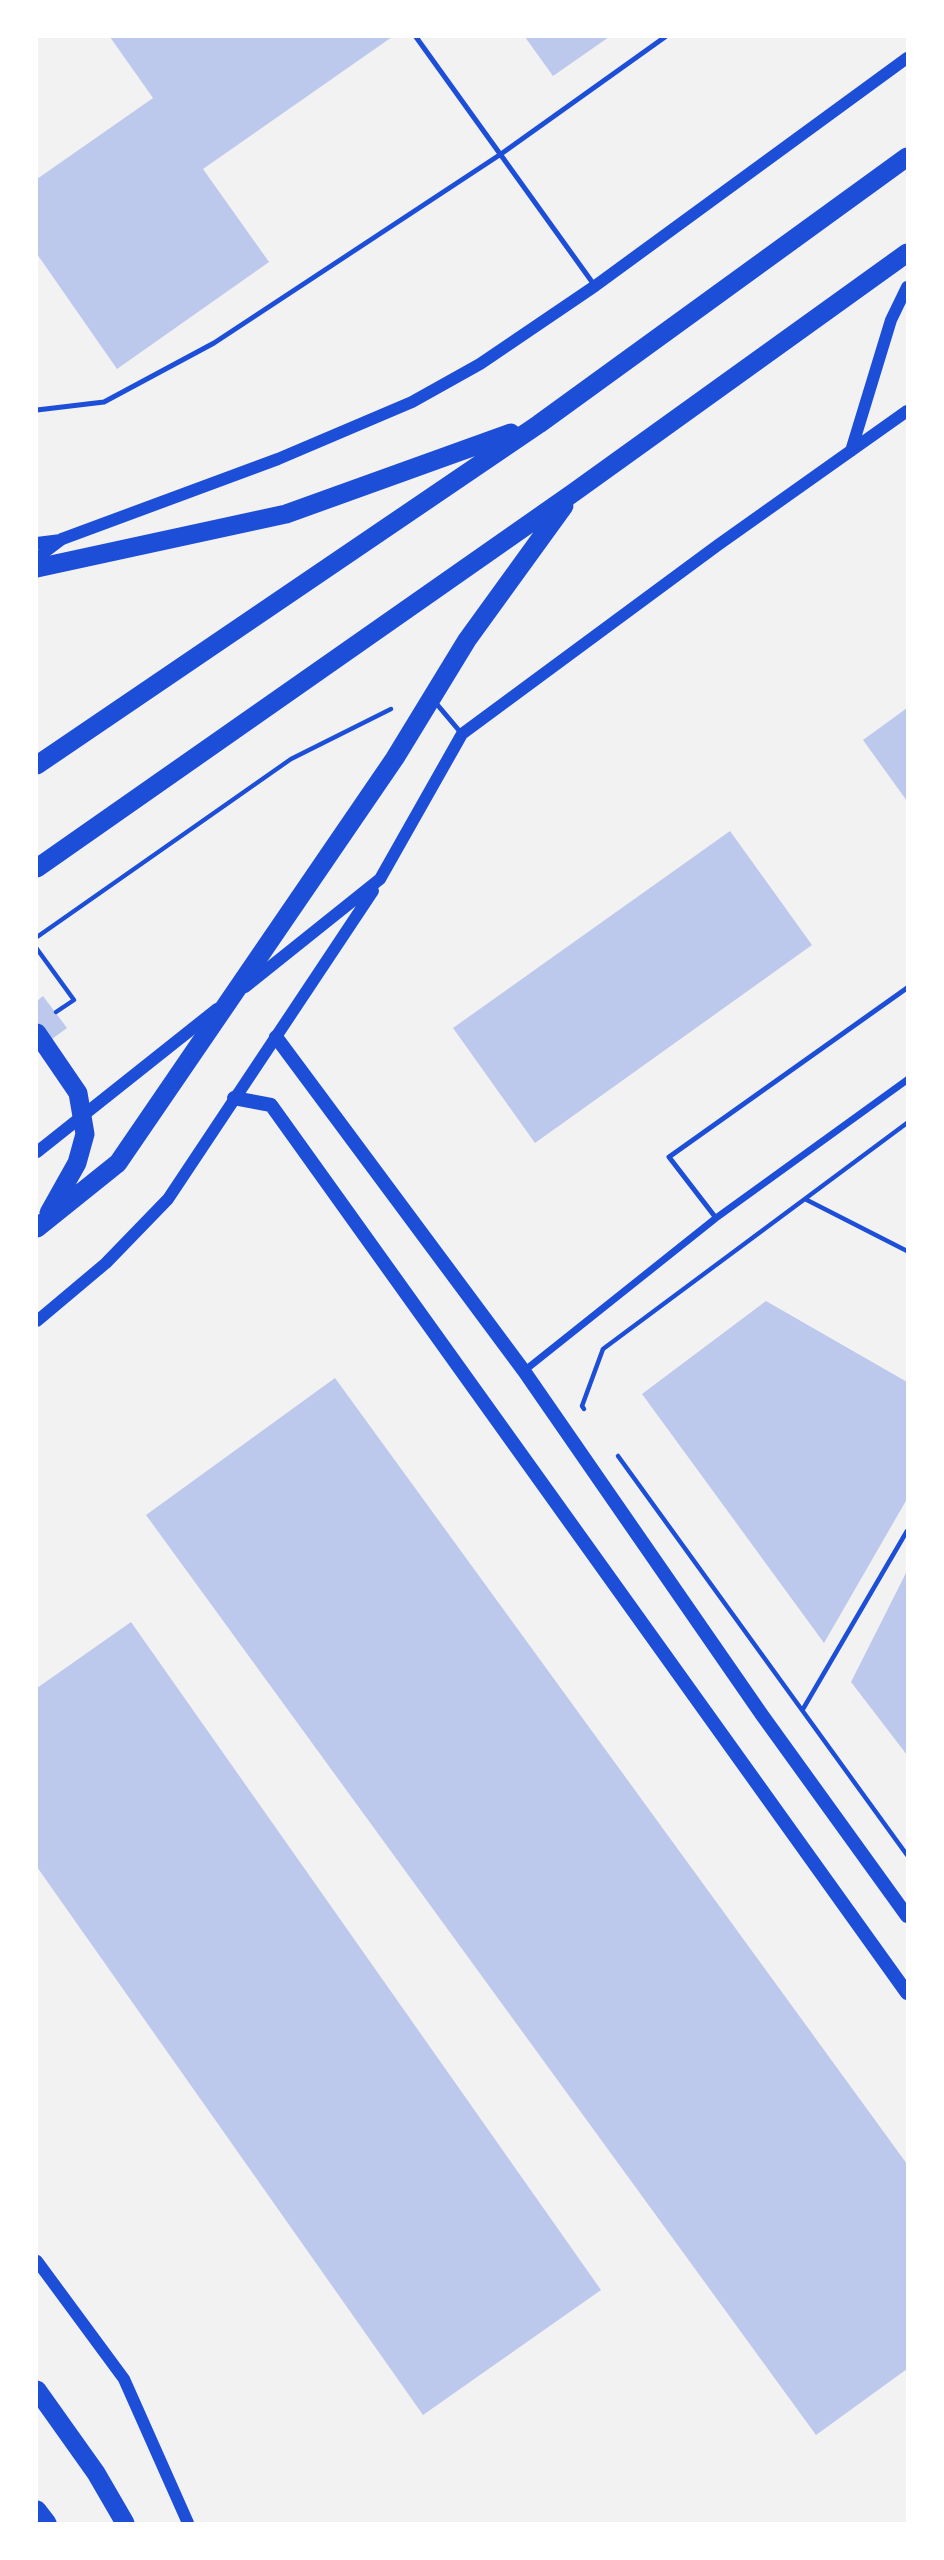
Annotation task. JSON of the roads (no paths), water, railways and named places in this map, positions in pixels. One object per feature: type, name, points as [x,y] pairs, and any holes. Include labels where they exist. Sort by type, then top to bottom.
[{"type":"highway","points":[[37,765],[539,424],[907,156]]},
{"type":"highway","points":[[37,868],[573,494],[907,253]]},
{"type":"highway","points":[[37,568],[286,514],[539,424]]},
{"type":"highway","points":[[40,1225],[118,1163],[387,769],[467,640],[573,494]]},
{"type":"highway","points":[[37,1033],[78,1093],[85,1134],[77,1163],[40,1225]]},
{"type":"highway","points":[[37,2390],[96,2473],[125,2523]]},
{"type":"highway","points":[[37,2510],[47,2523]]},
{"type":"main road","points":[[276,1037],[524,1371],[762,1715],[907,1916]]},
{"type":"main road","points":[[234,1098],[271,1105],[907,1993]]},
{"type":"street","points":[[37,543],[62,540],[278,459],[412,402],[480,364],[594,286],[907,58]]},
{"type":"street","points":[[851,451],[891,320],[907,288]]},
{"type":"street","points":[[37,1321],[106,1263],[168,1199],[380,880],[463,734],[718,545],[907,411]]},
{"type":"street","points":[[37,558],[62,540]]},
{"type":"street","points":[[37,1152],[380,880]]},
{"type":"street","points":[[524,1371],[716,1219],[907,1080]]},
{"type":"street","points":[[37,2261],[124,2379],[188,2523]]},
{"type":"lane","points":[[416,37],[594,286]]},
{"type":"lane","points":[[37,410],[104,402],[214,343],[501,154],[665,37]]},
{"type":"lane","points":[[426,691],[463,734]]},
{"type":"lane","points":[[716,1219],[668,1157],[907,988]]}]
